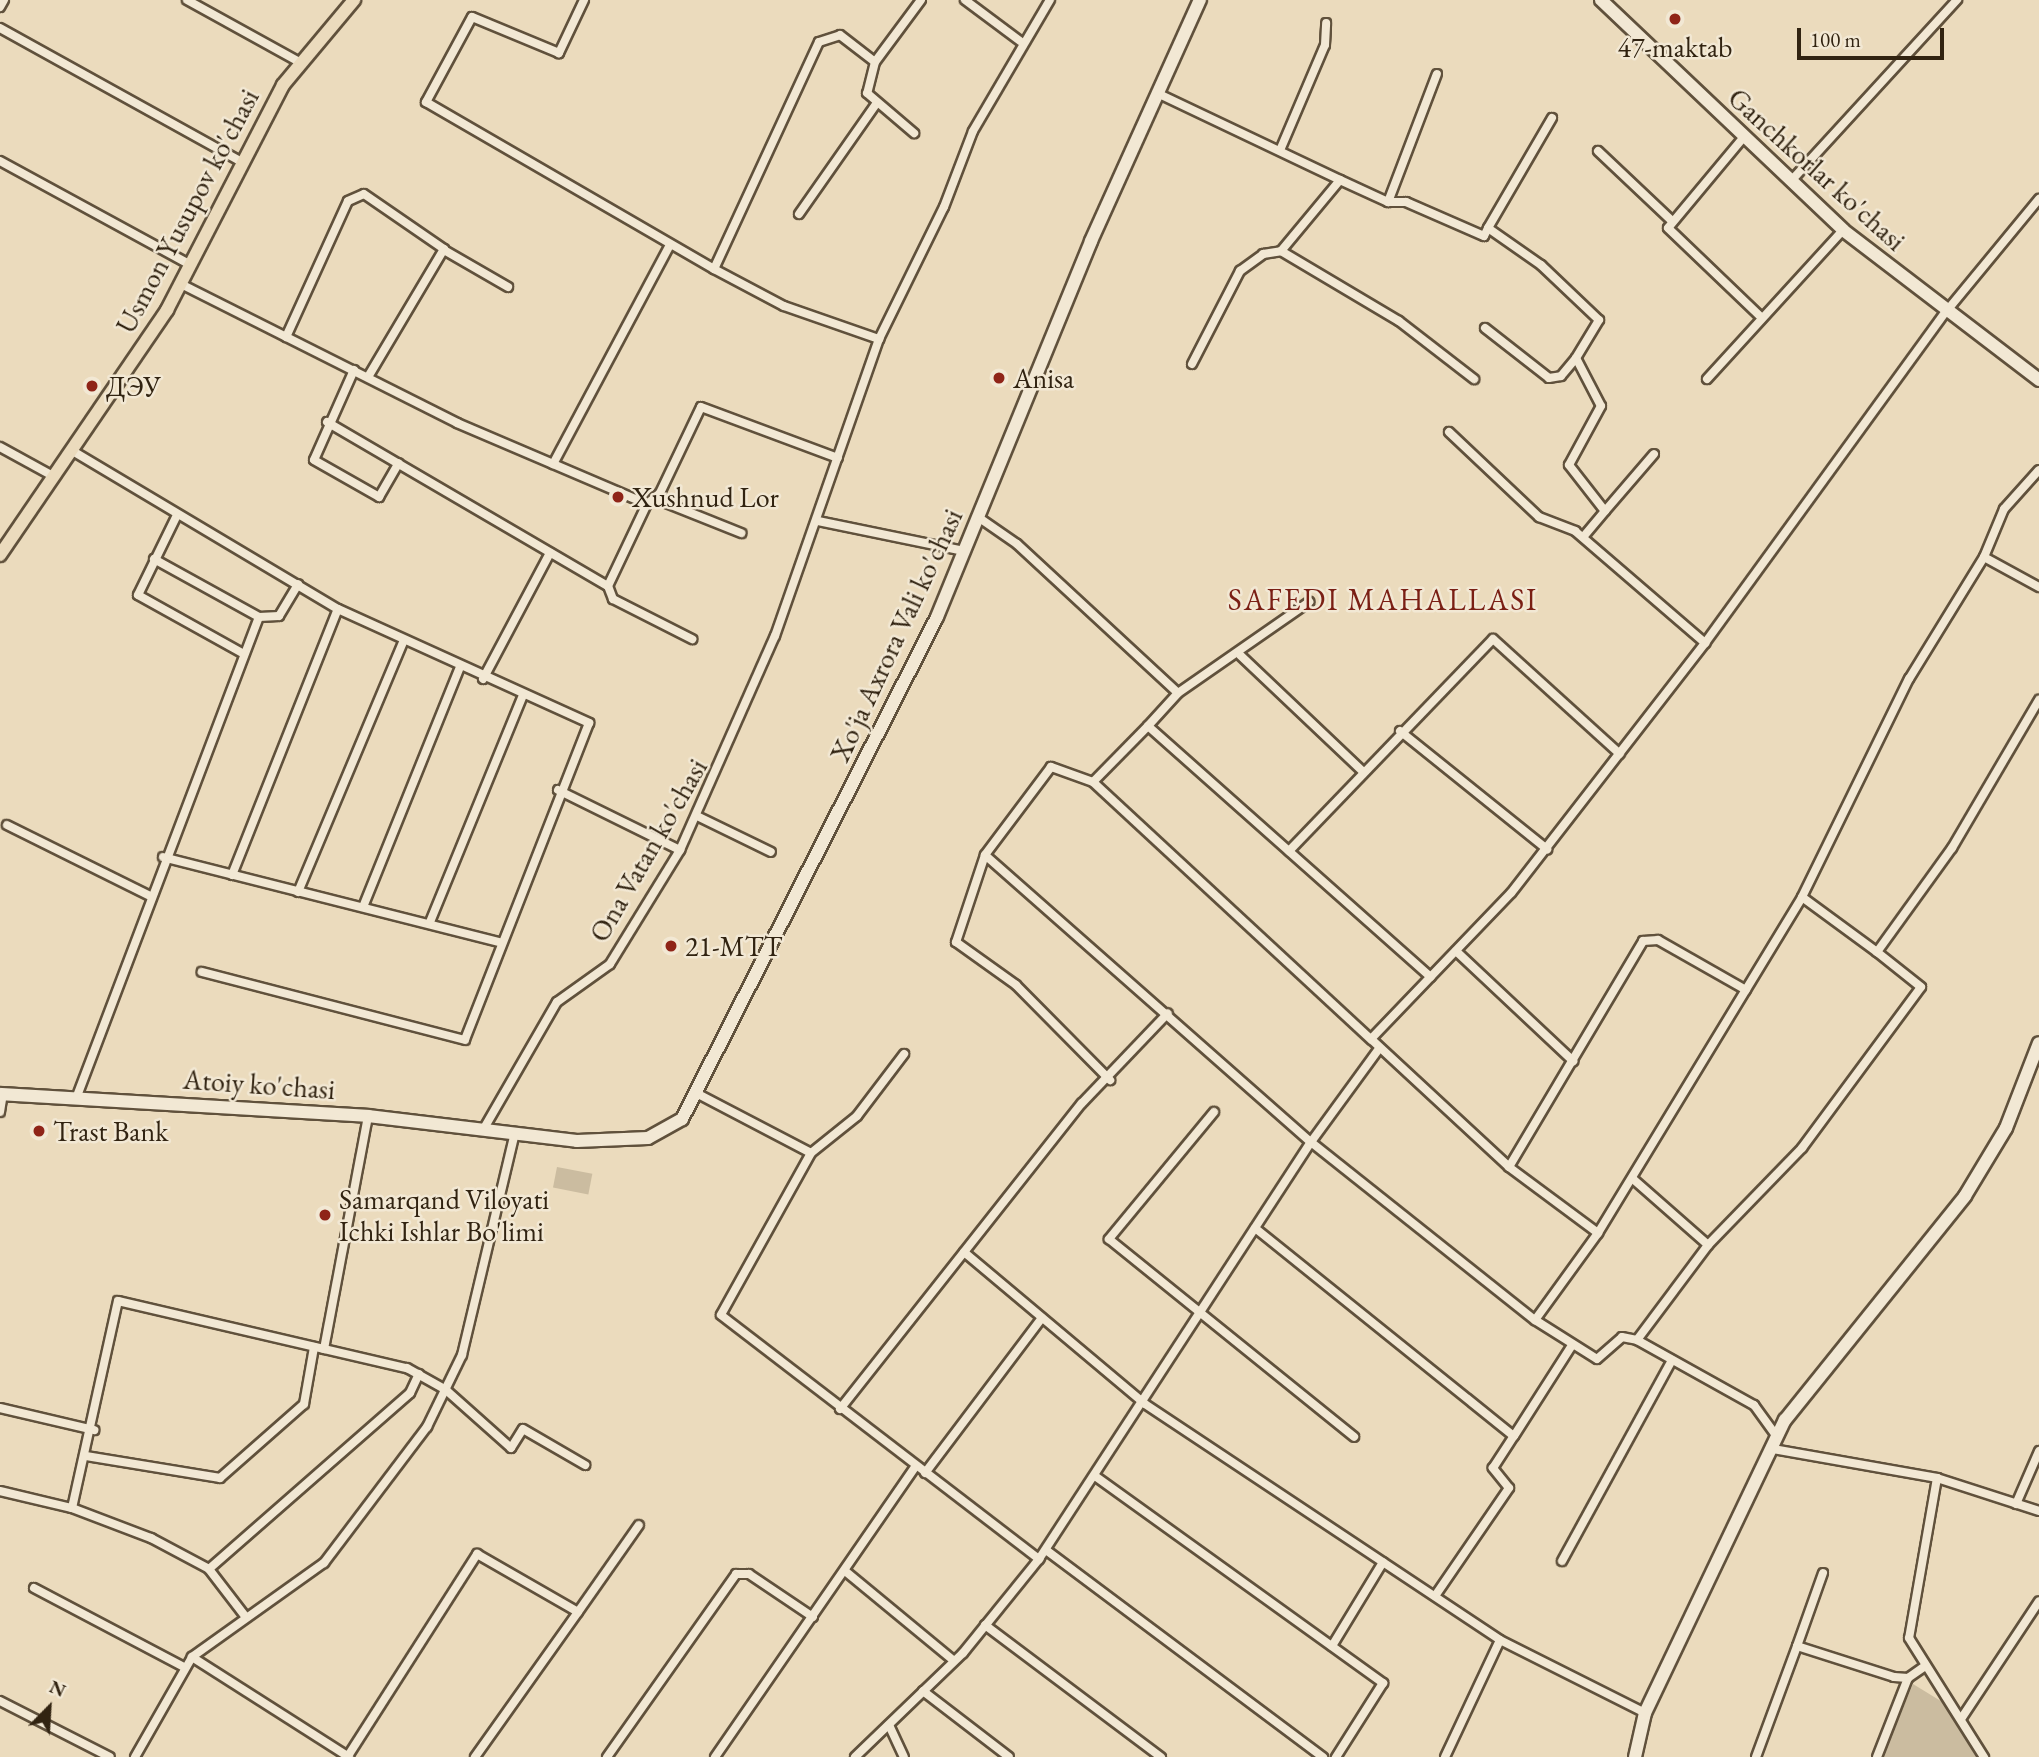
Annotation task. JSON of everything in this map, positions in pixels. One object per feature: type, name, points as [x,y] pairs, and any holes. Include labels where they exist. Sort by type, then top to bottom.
[{"type":"main road","name":"Usmon Yusupov ko'chasi","points":[[0,555],[181,284],[242,162],[301,63],[354,0]]},
{"type":"street","points":[[0,7],[4,0]]},
{"type":"street","points":[[187,0],[301,63]]},
{"type":"street","points":[[584,0],[559,53],[472,17],[426,102],[670,245],[784,306],[879,339]]},
{"type":"street","points":[[914,133],[876,104],[866,81],[875,62],[921,0]]},
{"type":"street","points":[[965,0],[1020,41]]},
{"type":"street","name":"Ona Vatan ko'chasi","points":[[483,1130],[558,1002],[610,964],[680,850],[729,752],[818,521],[879,339],[1020,41],[1050,0]]},
{"type":"street","name":"Xo'ja Axrora Vali ko'chasi","points":[[514,1137],[648,1138],[682,1119],[700,1095],[964,551],[1157,93],[1200,0]]},
{"type":"street","name":"Ganchkorlar ko'chasi","points":[[1601,0],[1743,138],[1843,230],[1945,313],[2039,380]]},
{"type":"street","points":[[1791,181],[1957,0]]},
{"type":"street","points":[[1282,148],[1325,45],[1326,23]]},
{"type":"street","points":[[0,28],[242,162]]},
{"type":"street","points":[[714,269],[819,42],[840,35],[875,62]]},
{"type":"street","points":[[1388,202],[1437,74]]},
{"type":"street","points":[[1157,93],[1282,148],[1340,180],[1388,202],[1406,202],[1484,236],[1552,118]]},
{"type":"street","points":[[799,214],[876,104]]},
{"type":"street","points":[[1670,219],[1743,138]]},
{"type":"street","points":[[1598,151],[1670,219],[1671,233],[1762,318]]},
{"type":"street","points":[[0,160],[191,265]]},
{"type":"street","points":[[1281,251],[1340,180]]},
{"type":"street","points":[[286,337],[354,193],[508,287]]},
{"type":"street","points":[[1371,1039],[1456,951],[1547,849],[1705,643],[1945,313],[2039,198]]},
{"type":"street","points":[[1485,328],[1549,378],[1561,376],[1576,358],[1598,316],[1488,228]]},
{"type":"street","points":[[1707,379],[1843,230]]},
{"type":"street","points":[[553,464],[670,245]]},
{"type":"street","points":[[368,377],[444,250]]},
{"type":"street","points":[[1192,364],[1240,271],[1263,254],[1281,251],[1399,321],[1474,379]]},
{"type":"street","points":[[181,284],[368,377],[553,464],[741,533]]},
{"type":"street","points":[[1576,358],[1601,406],[1569,471],[1605,511]]},
{"type":"street","points":[[355,370],[327,422],[314,460],[379,496],[398,463]]},
{"type":"street","points":[[608,586],[706,406],[838,458]]},
{"type":"street","points":[[327,422],[608,586],[613,599],[692,639]]},
{"type":"street","points":[[1449,432],[1539,517],[1583,537],[1705,643]]},
{"type":"street","points":[[0,447],[53,476]]},
{"type":"street","points":[[71,450],[338,609],[459,669],[589,723],[558,790],[465,1040],[202,972]]},
{"type":"street","points":[[1583,537],[1654,454]]},
{"type":"street","points":[[1535,1320],[1633,1179],[1802,897],[1909,679],[1984,557],[2004,509],[2039,470]]},
{"type":"street","points":[[177,515],[139,588],[143,601],[242,653]]},
{"type":"street","points":[[978,517],[1017,544],[1178,693]]},
{"type":"street","points":[[818,521],[964,551]]},
{"type":"street","points":[[483,679],[550,553]]},
{"type":"street","points":[[1984,557],[2039,587]]},
{"type":"street","points":[[154,559],[259,617],[279,617],[298,584]]},
{"type":"street","points":[[1093,782],[1178,693],[1240,655],[1309,602]]},
{"type":"street","points":[[232,875],[338,609]]},
{"type":"street","points":[[77,1097],[163,857],[242,653],[259,617]]},
{"type":"street","points":[[1289,851],[1360,770],[1422,706],[1433,705],[1493,639],[1620,754]]},
{"type":"street","points":[[298,892],[403,642]]},
{"type":"street","points":[[1240,655],[1360,770]]},
{"type":"street","points":[[363,907],[459,669]]},
{"type":"street","points":[[430,922],[523,695]]},
{"type":"street","points":[[1877,951],[1952,848],[2039,701]]},
{"type":"street","points":[[1148,726],[1431,977]]},
{"type":"street","points":[[1400,731],[1547,849]]},
{"type":"street","points":[[1110,1080],[1016,985],[956,942],[985,855],[1051,767],[1093,782],[1371,1039],[1378,1050],[1509,1167],[1598,1233]]},
{"type":"street","points":[[558,790],[680,850]]},
{"type":"street","points":[[697,816],[771,852]]},
{"type":"street","points":[[7,825],[150,896]]},
{"type":"street","points":[[985,855],[1168,1013],[1311,1142],[1571,1347],[1601,1360],[1622,1337],[1637,1340],[1754,1405],[1775,1443],[1937,1478],[2039,1511]]},
{"type":"street","points":[[163,857],[430,922],[500,942]]},
{"type":"street","points":[[1637,1340],[1708,1245],[1802,1148],[1921,987],[1877,951],[1802,897]]},
{"type":"street","points":[[1509,1167],[1650,938],[1746,990]]},
{"type":"street","points":[[1456,951],[1573,1061]]},
{"type":"street","points":[[840,1409],[1082,1104],[1110,1080],[1168,1013]]},
{"type":"street","points":[[1635,1757],[1645,1713],[1775,1443],[1965,1196],[2006,1128],[2039,1043]]},
{"type":"street","points":[[855,1757],[954,1661],[1040,1559],[1145,1404],[1199,1314],[1311,1142],[1378,1050]]},
{"type":"street","points":[[904,1054],[857,1116],[811,1153],[721,1315],[840,1409],[1040,1559]]},
{"type":"street","points":[[0,1112],[1,1094]]},
{"type":"street","name":"Atoiy ko'chasi","points":[[1,1094],[368,1116],[483,1130],[514,1137]]},
{"type":"street","points":[[700,1095],[811,1153]]},
{"type":"street","points":[[1214,1112],[1109,1239],[1354,1437]]},
{"type":"street","points":[[324,1349],[368,1116]]},
{"type":"street","points":[[135,1757],[192,1657],[245,1616],[324,1563],[427,1427],[462,1355],[514,1137]]},
{"type":"street","points":[[1633,1179],[1708,1245]]},
{"type":"street","points":[[1255,1228],[1514,1436]]},
{"type":"street","points":[[964,1252],[1145,1404],[1500,1640],[1645,1713]]},
{"type":"street","points":[[72,1508],[94,1430],[118,1301],[419,1374],[446,1390],[511,1448],[523,1429],[585,1465]]},
{"type":"street","points":[[925,1473],[1042,1318]]},
{"type":"street","points":[[86,1456],[220,1478],[304,1404],[314,1347]]},
{"type":"street","points":[[1435,1596],[1509,1488],[1493,1468],[1571,1347]]},
{"type":"street","points":[[1562,1560],[1672,1360]]},
{"type":"street","points":[[209,1569],[410,1393],[419,1374]]},
{"type":"street","points":[[0,1408],[94,1430]]},
{"type":"street","points":[[2016,1504],[2039,1451]]},
{"type":"street","points":[[715,1757],[916,1466]]},
{"type":"street","points":[[1095,1476],[1383,1683],[1336,1757]]},
{"type":"street","points":[[1937,1478],[1908,1620],[1924,1667],[1984,1757]]},
{"type":"street","points":[[0,1491],[72,1508],[151,1538],[209,1569],[245,1616]]},
{"type":"street","points":[[475,1757],[639,1525]]},
{"type":"street","points":[[1046,1550],[1323,1757]]},
{"type":"street","points":[[192,1657],[349,1756],[477,1555],[578,1612]]},
{"type":"street","points":[[1332,1646],[1383,1562]]},
{"type":"street","points":[[845,1571],[954,1661]]},
{"type":"street","points":[[1756,1757],[1823,1573]]},
{"type":"street","points":[[607,1757],[736,1574],[749,1574],[813,1617]]},
{"type":"street","points":[[34,1588],[184,1667]]},
{"type":"street","points":[[1961,1719],[2039,1601]]},
{"type":"street","points":[[985,1625],[1161,1757]]},
{"type":"street","points":[[1445,1757],[1500,1640]]},
{"type":"street","points":[[1797,1646],[1908,1678]]},
{"type":"street","points":[[1877,1757],[1908,1678],[1924,1667]]},
{"type":"street","points":[[923,1691],[1009,1757]]},
{"type":"street","points":[[1,1706],[110,1757]]},
{"type":"street","points":[[889,1725],[904,1757]]},
{"type":"shaded area","points":[[557,1167],[592,1174],[588,1194],[553,1188]]},
{"type":"shaded area","points":[[1913,1684],[1944,1703],[1976,1757],[1882,1757]]},
{"type":"place","name":"47-maktab","points":[[1675,19]]},
{"type":"place","name":"Anisa","points":[[999,378]]},
{"type":"place","name":"ДЭУ","points":[[92,386]]},
{"type":"place","name":"Xushnud Lor","points":[[618,497]]},
{"type":"place","name":"21-MTT","points":[[671,946]]},
{"type":"place","name":"Trast Bank","points":[[39,1131]]},
{"type":"place","name":"Samarqand Viloyati Ichki Ishlar Bo'limi","points":[[325,1215]]},
{"type":"district","name":"SAFEDI MAHALLASI","points":[[1383,600]]}]
